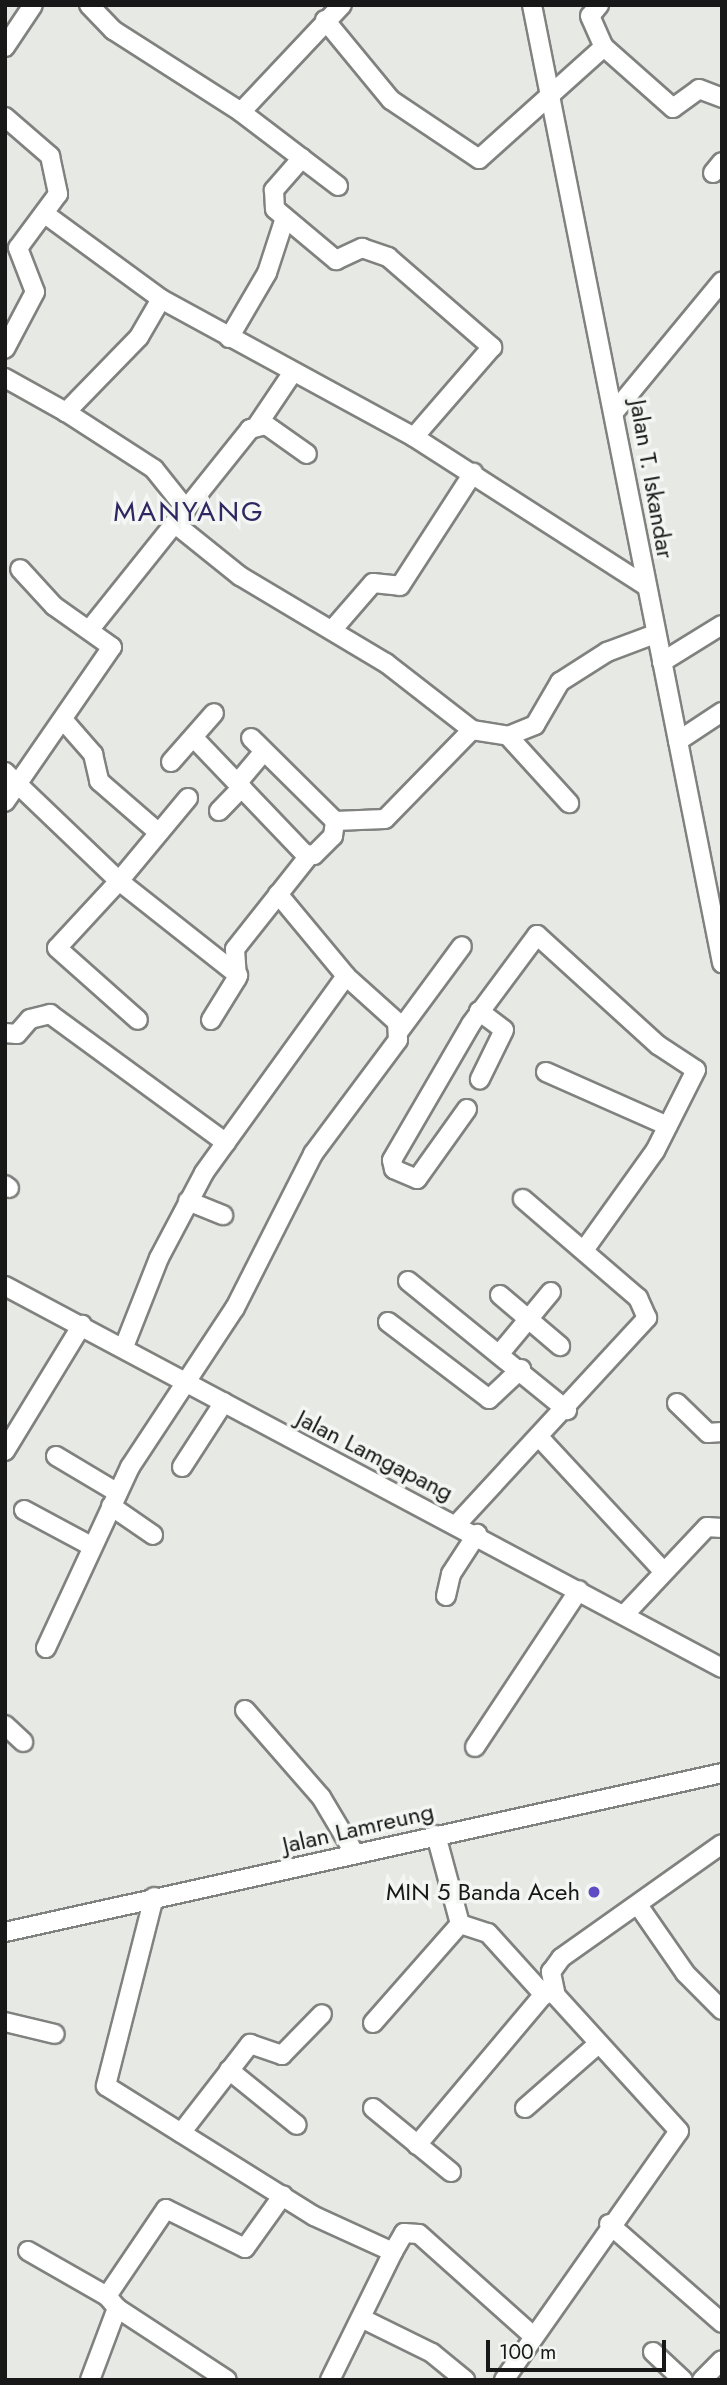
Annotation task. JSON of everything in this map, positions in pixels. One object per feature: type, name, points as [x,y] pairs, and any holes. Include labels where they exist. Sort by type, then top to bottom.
[{"type":"street","points":[[5,47],[33,5]]},
{"type":"street","points":[[89,5],[113,30],[241,111],[338,186]]},
{"type":"street","points":[[241,111],[342,5]]},
{"type":"street","name":"Jalan T. Iskandar","points":[[532,5],[615,411],[646,586],[722,963]]},
{"type":"street","points":[[599,5],[590,16],[604,47],[673,108],[699,89],[722,98]]},
{"type":"street","points":[[325,20],[391,100],[471,158],[496,147],[604,47]]},
{"type":"street","points":[[5,117],[34,139],[56,170],[57,200],[18,248],[35,292],[5,349]]},
{"type":"street","points":[[302,159],[271,201],[285,218],[336,260],[362,248],[388,257],[491,345],[414,437]]},
{"type":"street","points":[[45,214],[161,299],[292,374],[414,437],[646,586]]},
{"type":"street","points":[[229,338],[267,274],[285,218]]},
{"type":"street","points":[[615,411],[722,281]]},
{"type":"street","points":[[66,412],[139,337],[161,299]]},
{"type":"street","points":[[90,629],[240,437],[258,425],[292,374]]},
{"type":"street","points":[[5,378],[66,412],[154,469],[186,509]]},
{"type":"street","points":[[258,425],[307,454]]},
{"type":"street","points":[[333,629],[373,583],[400,586],[473,473]]},
{"type":"street","points":[[174,523],[240,576],[333,629],[472,730],[508,736],[541,721],[560,682],[607,652],[656,634]]},
{"type":"street","points":[[5,803],[65,722],[112,647],[54,606],[20,569]]},
{"type":"street","points":[[662,662],[722,625]]},
{"type":"street","points":[[678,741],[722,712]]},
{"type":"street","points":[[171,762],[214,713]]},
{"type":"street","points":[[65,722],[93,754],[99,780],[159,833]]},
{"type":"street","points":[[251,737],[262,754],[335,821],[385,818],[472,730]]},
{"type":"street","points":[[508,736],[569,803]]},
{"type":"street","points":[[194,738],[241,784],[308,857]]},
{"type":"street","points":[[219,811],[262,754]]},
{"type":"street","points":[[5,772],[119,881],[237,975]]},
{"type":"street","points":[[138,1020],[57,948],[119,881],[188,798]]},
{"type":"street","points":[[211,1020],[237,975],[233,953],[308,857],[333,836],[335,821]]},
{"type":"street","points":[[278,894],[346,976],[400,1030]]},
{"type":"street","points":[[467,1109],[417,1179],[394,1169],[392,1160],[479,1011],[533,937],[543,936],[658,1045],[696,1070],[668,1126],[584,1250]]},
{"type":"street","points":[[46,1648],[114,1500],[241,1299],[313,1154],[462,946]]},
{"type":"street","points":[[124,1348],[188,1201],[226,1143],[346,976]]},
{"type":"street","points":[[479,1011],[504,1030],[480,1079]]},
{"type":"street","points":[[5,1033],[17,1034],[30,1019],[50,1014],[226,1143]]},
{"type":"street","points":[[546,1072],[668,1126]]},
{"type":"street","points":[[456,1525],[567,1410],[647,1318],[638,1298],[523,1199]]},
{"type":"street","points":[[188,1201],[223,1215]]},
{"type":"street","points":[[408,1281],[501,1352],[567,1410]]},
{"type":"street","name":"Jalan Lamgapang","points":[[5,1286],[477,1534],[722,1668]]},
{"type":"street","points":[[501,1352],[551,1292]]},
{"type":"street","points":[[500,1295],[559,1346]]},
{"type":"street","points":[[388,1322],[489,1399],[521,1369]]},
{"type":"street","points":[[5,1451],[82,1325]]},
{"type":"street","points":[[182,1466],[224,1402]]},
{"type":"street","points":[[677,1403],[705,1431],[722,1432]]},
{"type":"street","points":[[539,1437],[662,1570]]},
{"type":"street","points":[[56,1456],[114,1500],[153,1535]]},
{"type":"street","points":[[24,1510],[91,1546]]},
{"type":"street","points":[[624,1615],[662,1570],[710,1525],[722,1528]]},
{"type":"street","points":[[446,1596],[451,1574],[477,1534]]},
{"type":"street","points":[[475,1747],[579,1590]]},
{"type":"street","points":[[245,1710],[321,1797],[355,1854]]},
{"type":"street","points":[[5,1725],[23,1742]]},
{"type":"street","name":"Jalan Lamreung","points":[[5,1932],[722,1773]]},
{"type":"street","points":[[436,1835],[460,1924]]},
{"type":"street","points":[[417,2145],[547,1991],[561,1958],[722,1844]]},
{"type":"street","points":[[154,1897],[106,2086],[283,2195],[393,2252]]},
{"type":"street","points":[[638,1905],[685,1973],[722,2010]]},
{"type":"street","points":[[460,1924],[488,1933],[547,1991],[679,2131],[610,2224],[532,2335],[504,2380]]},
{"type":"street","points":[[373,2023],[460,1924]]},
{"type":"street","points":[[181,2133],[253,2042],[282,2055],[322,2014]]},
{"type":"street","points":[[5,2022],[55,2034]]},
{"type":"street","points":[[525,2108],[598,2044]]},
{"type":"street","points":[[229,2070],[297,2125]]},
{"type":"street","points":[[373,2108],[451,2172]]},
{"type":"street","points":[[90,2380],[112,2302],[166,2209],[245,2248],[283,2195]]},
{"type":"street","points":[[610,2224],[722,2323]]},
{"type":"street","points":[[330,2380],[404,2233],[419,2234],[532,2335]]},
{"type":"street","points":[[28,2251],[112,2302],[228,2380]]},
{"type":"street","points":[[363,2319],[432,2353],[465,2380]]},
{"type":"street","points":[[653,2353],[683,2380]]},
{"type":"street","points":[[703,2380],[722,2360]]},
{"type":"place","name":"MIN 5 Banda Aceh","points":[[594,1892]]},
{"type":"district","name":"MANYANG","points":[[189,512]]}]
